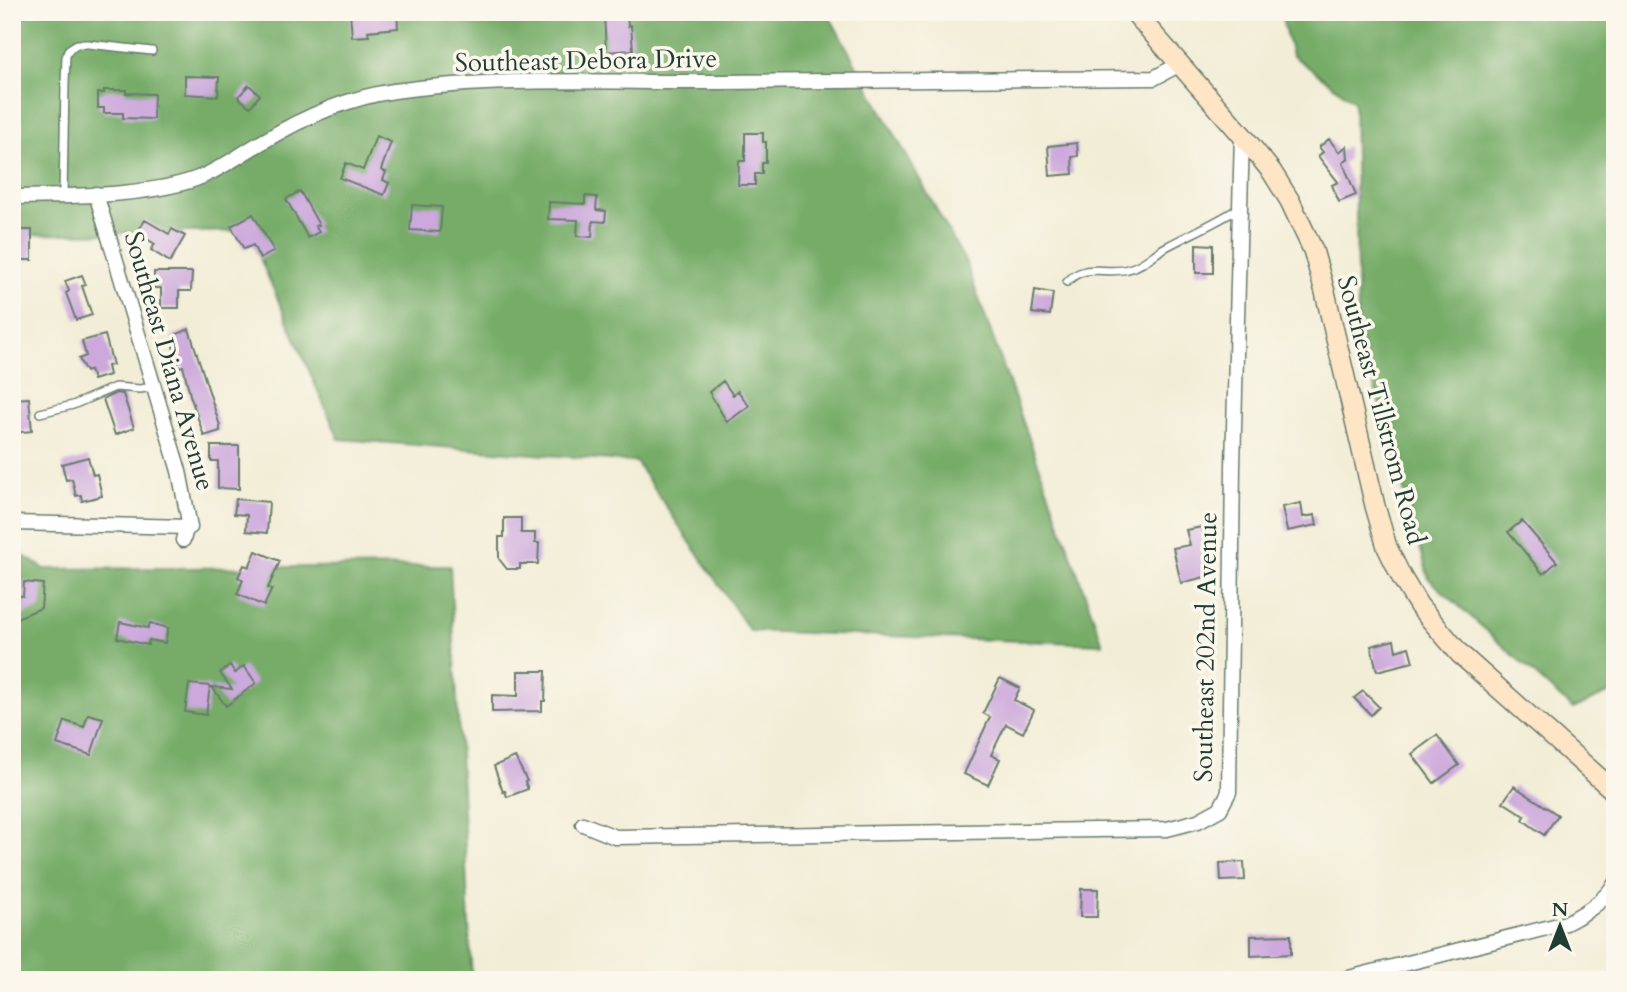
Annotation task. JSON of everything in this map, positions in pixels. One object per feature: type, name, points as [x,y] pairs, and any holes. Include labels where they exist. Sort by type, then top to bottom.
[{"type":"main road","name":"Southeast Tillstrom Road","points":[[1135,12],[1242,135],[1272,172],[1290,201],[1313,250],[1374,506],[1387,547],[1419,606],[1460,654],[1615,792]]},
{"type":"street","name":"Southeast Debora Drive","points":[[12,197],[96,194],[169,186],[202,177],[294,123],[325,109],[389,92],[422,88],[521,81],[1154,78],[1180,64]]},
{"type":"street","name":"Southeast 202nd Avenue","points":[[583,824],[615,837],[1167,829],[1198,821],[1220,809],[1229,792],[1230,573],[1242,135]]},
{"type":"street","name":"Southeast Diana Avenue","points":[[96,194],[179,471],[190,527],[186,528],[183,540]]},
{"type":"street","points":[[12,523],[190,527]]},
{"type":"street","points":[[1341,980],[1566,923],[1587,913],[1606,897],[1615,884]]},
{"type":"lane","points":[[63,196],[65,75],[69,49],[77,44],[88,44],[152,51]]},
{"type":"lane","points":[[1067,282],[1074,273],[1083,270],[1114,271],[1139,266],[1164,248],[1240,208]]},
{"type":"lane","points":[[40,412],[73,405],[115,387],[153,387]]},
{"type":"green space","points":[[12,12],[827,12],[966,263],[1103,644],[750,631],[636,462],[339,439],[248,231],[12,235]]},
{"type":"green space","points":[[1280,12],[1615,12],[1615,690],[1573,709],[1429,579],[1358,328],[1354,101],[1292,55]]},
{"type":"green space","points":[[12,549],[45,569],[450,566],[472,980],[12,980]]},
{"type":"building","points":[[350,12],[397,12],[398,28],[368,31],[369,36],[352,37]]},
{"type":"building","points":[[604,12],[627,12],[633,50],[606,52]]},
{"type":"building","points":[[185,76],[219,77],[218,96],[185,94]]},
{"type":"building","points":[[249,85],[260,95],[250,107],[238,97]]},
{"type":"building","points":[[104,90],[154,94],[153,119],[123,118],[123,113],[104,113],[104,108],[98,108],[98,93],[104,93]]},
{"type":"building","points":[[12,121],[22,122],[21,155],[12,155]]},
{"type":"building","points":[[745,133],[763,133],[763,142],[766,142],[766,163],[762,163],[762,174],[755,174],[755,185],[738,185],[739,161],[745,161]]},
{"type":"building","points":[[376,136],[391,142],[381,170],[386,172],[383,180],[389,183],[384,195],[340,178],[346,163],[363,170]]},
{"type":"building","points":[[1329,139],[1339,152],[1347,146],[1348,159],[1343,163],[1356,195],[1339,202],[1332,185],[1338,182],[1318,156],[1323,152],[1319,147]]},
{"type":"building","points":[[1077,143],[1078,156],[1072,157],[1073,174],[1050,176],[1048,146]]},
{"type":"building","points":[[300,191],[319,225],[315,226],[319,232],[308,238],[286,199]]},
{"type":"building","points":[[585,196],[597,197],[596,210],[606,211],[605,222],[593,221],[592,237],[577,236],[578,220],[548,219],[549,202],[585,204]]},
{"type":"building","points":[[412,205],[442,207],[440,232],[410,230]]},
{"type":"building","points":[[253,214],[274,251],[260,259],[253,245],[244,249],[231,226]]},
{"type":"building","points":[[145,220],[169,234],[172,229],[185,236],[170,262],[151,250],[155,244],[137,233]]},
{"type":"building","points":[[12,230],[32,230],[32,260],[12,260]]},
{"type":"building","points":[[1196,244],[1213,245],[1213,273],[1196,273]]},
{"type":"building","points":[[154,272],[192,272],[191,291],[179,291],[179,308],[161,308],[161,288],[154,288]]},
{"type":"building","points":[[82,275],[86,285],[82,286],[92,315],[76,320],[66,293],[69,291],[65,281]]},
{"type":"building","points":[[1035,290],[1053,293],[1050,315],[1032,313]]},
{"type":"building","points":[[189,329],[220,426],[220,431],[204,436],[183,366],[179,367],[173,346],[173,336]]},
{"type":"building","points":[[105,335],[113,365],[107,366],[109,375],[93,380],[90,370],[86,372],[79,359],[86,356],[82,341]]},
{"type":"building","points":[[723,381],[733,395],[738,391],[749,406],[727,422],[709,392]]},
{"type":"building","points":[[116,393],[123,394],[134,428],[115,435],[103,399]]},
{"type":"building","points":[[29,398],[32,431],[12,433],[12,399]]},
{"type":"building","points":[[211,446],[239,446],[239,489],[218,488],[218,461],[211,461]]},
{"type":"building","points":[[88,457],[93,475],[97,474],[102,496],[82,501],[81,495],[76,496],[72,479],[66,480],[62,464]]},
{"type":"building","points":[[236,499],[269,502],[267,533],[246,531],[247,515],[234,514]]},
{"type":"building","points":[[1301,503],[1303,517],[1315,515],[1317,525],[1287,531],[1282,507]]},
{"type":"building","points":[[504,518],[521,518],[521,533],[535,533],[535,543],[539,543],[538,564],[520,564],[520,569],[507,569],[499,559],[499,537],[504,537]]},
{"type":"building","points":[[1522,521],[1557,562],[1543,574],[1508,532]]},
{"type":"building","points":[[1202,527],[1213,575],[1181,583],[1173,548],[1190,545],[1186,530]]},
{"type":"building","points":[[256,551],[280,561],[268,588],[272,589],[264,606],[237,594],[243,580],[238,577],[244,565],[249,567]]},
{"type":"building","points":[[24,582],[43,584],[41,608],[12,620],[12,595],[23,596]]},
{"type":"building","points":[[120,622],[148,628],[150,623],[168,628],[165,643],[149,640],[148,645],[117,638]]},
{"type":"building","points":[[1394,640],[1396,651],[1409,647],[1413,662],[1377,671],[1371,646]]},
{"type":"building","points":[[230,665],[235,673],[244,666],[256,683],[226,706],[212,687],[232,689],[220,673]]},
{"type":"building","points":[[518,671],[546,671],[542,711],[492,712],[492,695],[518,696]]},
{"type":"building","points":[[1000,678],[1020,688],[1014,700],[1034,710],[1023,733],[1006,724],[991,755],[1000,759],[988,785],[964,774],[990,717],[983,713]]},
{"type":"building","points":[[189,684],[210,686],[206,715],[185,712]]},
{"type":"building","points":[[1363,691],[1379,707],[1371,715],[1354,698]]},
{"type":"building","points":[[88,714],[103,718],[91,755],[57,744],[65,721],[84,727]]},
{"type":"building","points":[[1437,735],[1459,765],[1434,783],[1412,754]]},
{"type":"building","points":[[515,757],[528,789],[507,797],[494,766]]},
{"type":"building","points":[[1514,786],[1558,815],[1544,835],[1523,820],[1525,816],[1503,802]]},
{"type":"building","points":[[1244,862],[1245,880],[1221,881],[1220,863]]},
{"type":"building","points":[[1081,889],[1098,889],[1097,917],[1080,917]]},
{"type":"building","points":[[1291,935],[1291,954],[1251,956],[1251,936]]}]
